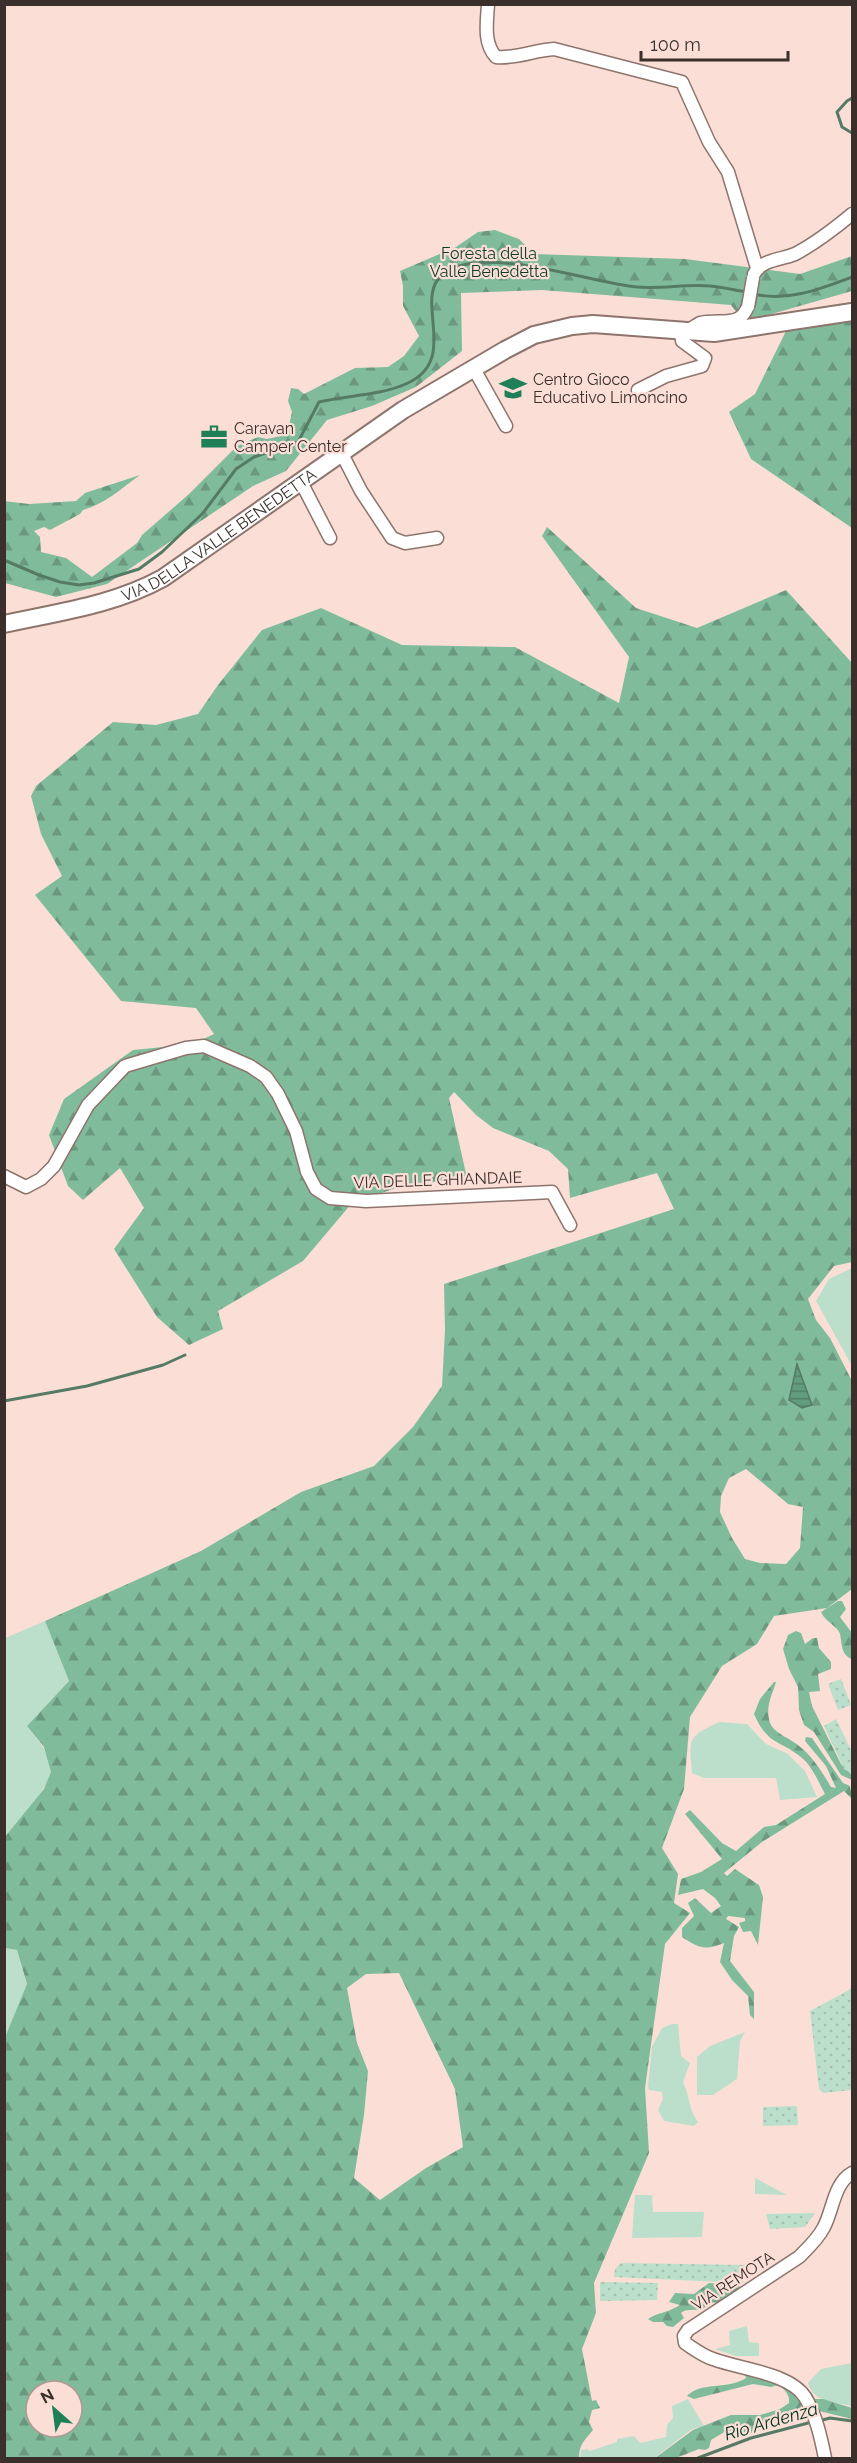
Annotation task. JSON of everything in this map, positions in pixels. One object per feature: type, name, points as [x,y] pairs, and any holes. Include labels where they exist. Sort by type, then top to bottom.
[{"type":"main road","name":"VIA DELLA VALLE BENEDETTA","points":[[4,624],[115,600],[140,591],[164,578],[403,411],[534,335],[572,326],[593,324],[729,332],[852,312]]},
{"type":"street","points":[[488,4],[487,35],[490,50],[496,57],[506,58],[537,50],[554,49],[682,82],[709,142],[728,172],[755,273],[748,307],[737,319],[721,323],[699,323],[684,331],[682,341],[705,358],[702,366],[666,376],[638,390]]},
{"type":"street","points":[[755,273],[769,261],[792,255],[811,245],[852,214]]},
{"type":"street","points":[[474,369],[506,426]]},
{"type":"street","points":[[342,454],[392,538],[405,543],[437,538]]},
{"type":"street","points":[[301,482],[330,538]]},
{"type":"street","name":"VIA DELLE GHIANDAIE","points":[[4,1176],[26,1187],[41,1179],[54,1166],[88,1105],[125,1066],[186,1048],[204,1046],[250,1066],[266,1077],[279,1094],[296,1131],[307,1172],[316,1189],[330,1198],[366,1201],[552,1192],[570,1225]]},
{"type":"street","name":"VIA REMOTA","points":[[825,2458],[820,2433],[811,2409],[799,2390],[785,2381],[711,2359],[685,2343],[684,2336],[688,2330],[766,2280],[806,2250],[824,2227],[843,2178],[852,2173]]},
{"type":"shaded area","points":[[852,1268],[852,1366],[816,1301],[829,1279]]},
{"type":"shaded area","points":[[797,1364],[812,1405],[802,1408],[789,1400]]},
{"type":"shaded area","points":[[45,1621],[69,1681],[27,1726],[46,1753],[51,1772],[39,1796],[5,1838],[5,1638]]},
{"type":"shaded area","points":[[841,1679],[851,1705],[838,1710],[828,1684]]},
{"type":"shaded area","points":[[836,1719],[852,1752],[851,1773],[844,1769],[824,1726]]},
{"type":"shaded area","points":[[719,1722],[747,1724],[766,1744],[788,1754],[805,1771],[817,1797],[780,1800],[776,1778],[704,1778],[692,1773],[690,1753],[692,1740]]},
{"type":"shaded area","points":[[5,1948],[17,1950],[27,1985],[5,2040]]},
{"type":"shaded area","points":[[851,1989],[852,2090],[823,2093],[819,2089],[810,2011]]},
{"type":"shaded area","points":[[678,2024],[681,2056],[690,2063],[683,2082],[692,2112],[698,2122],[694,2126],[664,2121],[658,2110],[663,2099],[662,2092],[649,2090],[648,2086],[652,2047],[662,2028]]},
{"type":"shaded area","points":[[745,2032],[740,2041],[737,2079],[713,2095],[697,2095],[697,2057],[710,2046]]},
{"type":"shaded area","points":[[797,2106],[798,2125],[763,2126],[763,2107]]},
{"type":"shaded area","points":[[755,2178],[787,2195],[755,2194]]},
{"type":"shaded area","points":[[635,2195],[652,2195],[653,2212],[704,2212],[702,2237],[632,2238]]},
{"type":"shaded area","points":[[815,2213],[805,2227],[770,2229],[766,2214]]},
{"type":"shaded area","points":[[621,2263],[748,2265],[743,2283],[614,2277],[615,2269]]},
{"type":"shaded area","points":[[600,2282],[658,2283],[657,2300],[600,2301]]},
{"type":"shaded area","points":[[747,2326],[749,2342],[759,2343],[759,2356],[736,2356],[715,2349],[730,2345],[729,2331]]},
{"type":"shaded area","points":[[852,2363],[852,2406],[820,2398],[811,2390],[808,2383],[821,2369]]},
{"type":"shaded area","points":[[688,2399],[704,2426],[692,2429],[654,2458],[580,2458],[581,2450],[590,2451],[617,2442],[617,2439],[634,2436],[640,2443],[666,2437],[667,2425],[673,2418],[672,2406]]},
{"type":"green space","name":"Foresta della Valle Benedetta","points":[[495,230],[519,239],[534,254],[685,259],[800,274],[852,256],[852,291],[744,322],[731,305],[542,290],[461,293],[462,351],[416,387],[372,406],[327,420],[286,471],[253,486],[107,584],[56,597],[5,583],[4,501],[29,504],[76,501],[85,493],[140,475],[106,500],[83,510],[80,514],[50,530],[44,527],[34,531],[40,537],[41,552],[66,558],[92,577],[137,543],[142,535],[189,494],[237,446],[258,437],[267,439],[285,435],[292,412],[288,401],[291,388],[298,389],[304,394],[355,368],[388,367],[404,356],[419,336],[403,306],[400,271],[456,247],[478,232]]},
{"type":"green space","points":[[852,317],[852,528],[751,459],[729,412],[755,394],[787,329]]},
{"type":"green space","points":[[547,527],[636,608],[697,628],[786,590],[852,663],[852,1262],[834,1266],[808,1299],[816,1320],[830,1338],[852,1381],[852,1589],[827,1608],[774,1616],[757,1644],[722,1666],[690,1717],[684,1789],[662,1848],[678,1874],[674,1903],[690,1913],[665,1944],[645,2088],[649,2153],[594,2283],[596,2313],[582,2349],[592,2401],[596,2400],[600,2408],[592,2410],[589,2422],[593,2430],[581,2446],[579,2458],[5,2458],[4,2040],[27,1984],[17,1950],[5,1948],[4,1838],[44,1789],[51,1772],[44,1747],[27,1726],[69,1681],[45,1621],[201,1551],[301,1492],[374,1466],[413,1427],[442,1386],[445,1330],[444,1284],[674,1209],[657,1173],[570,1198],[568,1169],[549,1151],[493,1128],[476,1115],[454,1092],[449,1098],[467,1178],[402,1186],[352,1203],[303,1261],[218,1311],[223,1329],[189,1345],[157,1317],[114,1249],[144,1208],[120,1168],[83,1200],[68,1186],[49,1135],[64,1099],[133,1050],[193,1044],[214,1034],[196,1008],[121,1001],[35,895],[62,876],[41,834],[31,796],[36,786],[113,722],[156,725],[198,714],[262,630],[321,608],[402,645],[515,647],[619,703],[629,657],[542,536]],"holes":[[[746,1469],[788,1504],[803,1507],[800,1548],[786,1564],[760,1563],[745,1559],[720,1512],[721,1496],[729,1478]],[[399,1973],[455,2089],[463,2147],[426,2168],[380,2200],[354,2178],[368,2071],[357,2043],[347,1988],[366,1974]]]},
{"type":"green space","points":[[838,1601],[842,1601],[846,1609],[840,1617],[852,1633],[852,1659],[844,1652],[839,1631],[825,1619],[821,1612]]},
{"type":"green space","points":[[796,1631],[801,1633],[805,1644],[817,1638],[819,1648],[831,1662],[831,1669],[818,1674],[820,1691],[809,1692],[812,1706],[841,1764],[851,1774],[852,1780],[841,1775],[814,1732],[804,1725],[799,1710],[798,1687],[783,1649],[788,1635]]},
{"type":"green space","points":[[776,1682],[768,1710],[772,1727],[804,1750],[831,1787],[836,1788],[826,1766],[805,1741],[806,1737],[812,1738],[843,1783],[850,1786],[852,1799],[844,1791],[762,1842],[724,1873],[727,1876],[735,1869],[759,1885],[763,1897],[758,1945],[751,1931],[743,1932],[739,1923],[745,1921],[745,1918],[728,1916],[726,1919],[739,1927],[734,1936],[730,1961],[754,1992],[754,2019],[750,2015],[748,1996],[732,1980],[720,1962],[724,1943],[706,1948],[682,1937],[682,1928],[694,1916],[688,1903],[695,1898],[711,1913],[721,1906],[703,1889],[678,1895],[681,1879],[701,1872],[722,1859],[685,1814],[690,1810],[722,1843],[736,1851],[764,1827],[776,1825],[825,1794],[806,1761],[769,1737],[754,1714],[760,1699]]},
{"type":"green space","points":[[709,2283],[738,2285],[741,2288],[720,2302],[709,2303],[701,2309],[684,2311],[681,2313],[684,2318],[673,2327],[648,2319],[680,2305],[669,2302],[675,2293],[694,2294]]},
{"type":"green space","points":[[745,2374],[783,2384],[792,2389],[801,2403],[799,2413],[782,2420],[767,2421],[755,2433],[745,2432],[735,2435],[726,2431],[711,2440],[709,2448],[705,2450],[699,2449],[676,2458],[655,2458],[693,2430],[731,2415],[760,2415],[780,2409],[789,2403],[786,2392],[778,2385],[771,2387],[753,2384],[694,2399],[687,2396],[693,2391],[707,2387],[739,2382],[746,2378]]},
{"type":"green space","points":[[809,2392],[815,2399],[823,2399],[852,2408],[852,2419],[819,2411]]},
{"type":"waterway","points":[[852,98],[837,112],[842,127],[852,133]]},
{"type":"waterway","points":[[4,560],[39,575],[79,585],[94,583],[139,569],[162,552],[203,513],[236,469],[254,457],[298,442],[319,402],[397,387],[408,383],[423,372],[431,359],[434,345],[432,299],[434,286],[442,275],[460,266],[482,262],[508,263],[637,287],[701,286],[746,292]]},
{"type":"waterway","points":[[753,294],[779,296],[804,293],[852,277]]},
{"type":"waterway","points":[[4,1401],[87,1386],[163,1365],[185,1355]]},
{"type":"waterway","name":"Rio Ardenza","points":[[819,2421],[830,2418],[852,2421]]},
{"type":"waterway","name":"Rio Ardenza","points":[[698,2458],[751,2438],[812,2422]]},
{"type":"place","name":"Centro Gioco Educativo Limoncino","points":[[513,388]]},
{"type":"place","name":"Caravan Camper Center","points":[[214,437]]}]
